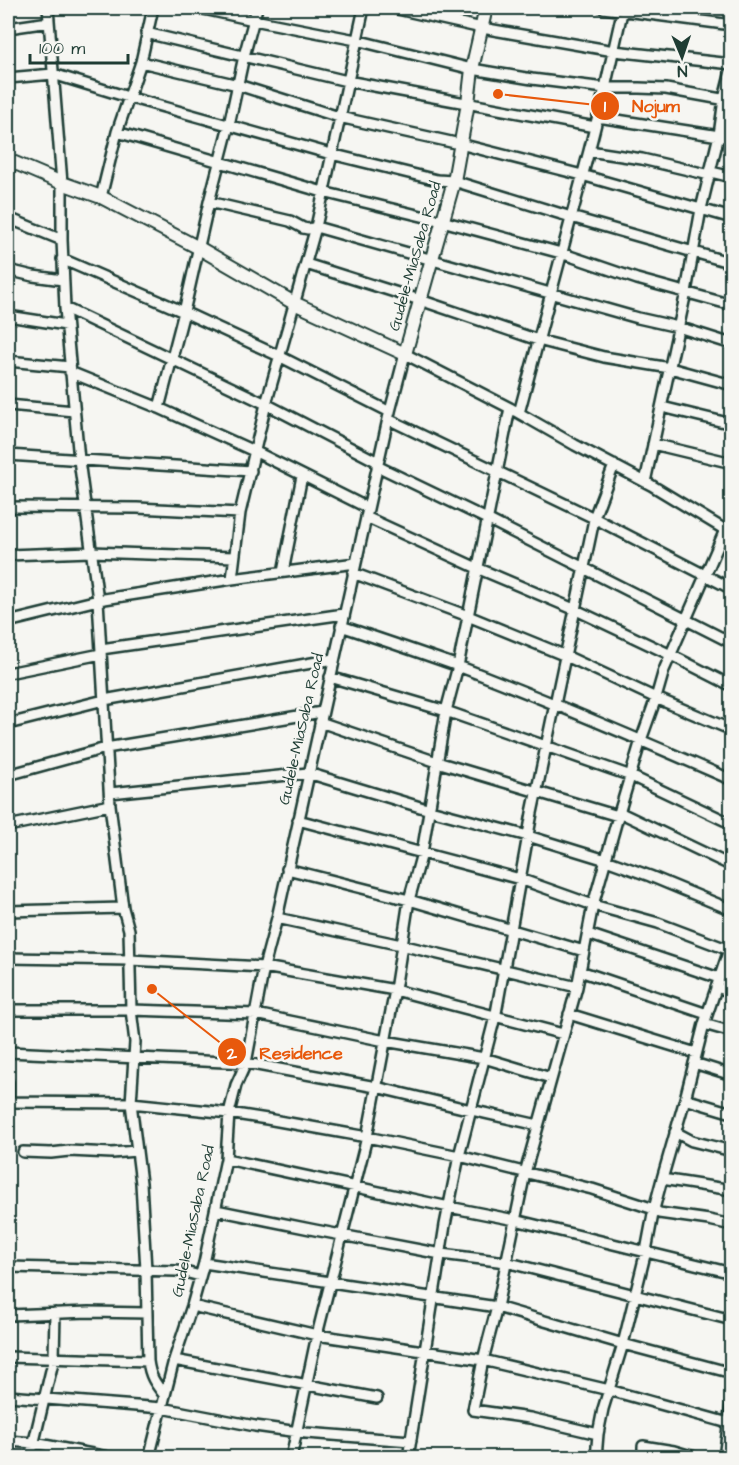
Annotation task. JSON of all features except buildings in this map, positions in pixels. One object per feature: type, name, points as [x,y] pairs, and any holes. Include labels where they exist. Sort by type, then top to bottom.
[{"type":"main road","name":"Gudele-MiaSaba Road","points":[[405,354],[454,181],[472,69],[486,8]]},
{"type":"main road","points":[[8,160],[101,197],[199,248],[294,303],[405,354]]},
{"type":"street","points":[[48,8],[62,183],[62,259],[66,325],[79,460],[98,600],[111,805],[123,908],[129,930],[130,1010],[135,1042],[131,1103],[141,1183],[148,1361],[153,1381],[165,1396]]},
{"type":"street","points":[[101,197],[117,132],[141,62],[153,8]]},
{"type":"street","points":[[198,8],[356,40],[472,69],[605,88],[666,89],[728,100]]},
{"type":"street","points":[[159,408],[257,8]]},
{"type":"street","points":[[232,579],[240,513],[266,404],[316,227],[364,8]]},
{"type":"street","points":[[393,8],[482,28],[614,51],[732,66],[728,100],[701,209],[686,292],[645,482]]},
{"type":"street","points":[[603,8],[732,25]]},
{"type":"street","points":[[291,1458],[317,1335],[367,1137],[395,990],[409,900],[422,853],[446,711],[458,666],[497,471],[551,294],[597,122],[622,9]]},
{"type":"street","points":[[8,28],[49,22]]},
{"type":"street","points":[[146,33],[347,81],[468,103],[597,122],[732,138]]},
{"type":"street","points":[[141,62],[238,86],[339,117],[460,144],[582,175],[732,218]]},
{"type":"street","points":[[8,78],[53,74],[331,154],[437,180],[454,181],[732,263]]},
{"type":"street","points":[[117,132],[323,192],[442,220],[561,253],[637,279],[732,305]]},
{"type":"street","points":[[589,151],[732,177]]},
{"type":"street","points":[[209,202],[290,221],[303,228],[316,227],[732,344]]},
{"type":"street","points":[[8,218],[62,240]]},
{"type":"street","points":[[62,259],[279,356],[497,471],[594,518],[732,590]]},
{"type":"street","points":[[306,264],[538,340],[604,357],[670,368],[732,385]]},
{"type":"street","points":[[8,270],[63,280]]},
{"type":"street","points":[[65,308],[266,404],[378,464],[732,643]]},
{"type":"street","points":[[8,316],[66,325]]},
{"type":"street","points":[[405,354],[645,482],[728,532],[706,575],[664,670],[619,814],[594,905],[577,987],[525,1173],[473,1410],[530,1418],[598,1434]]},
{"type":"street","name":"Gudele-MiaSaba Road","points":[[149,1458],[174,1360],[204,1263],[226,1159],[229,1113],[236,1085],[246,1063],[264,967],[277,918],[389,415],[405,354]]},
{"type":"street","points":[[8,361],[70,370],[159,408],[256,452],[477,568],[576,610],[732,686]]},
{"type":"street","points":[[8,405],[74,411]]},
{"type":"street","points":[[662,407],[732,424]]},
{"type":"street","points":[[653,444],[732,463]]},
{"type":"street","points":[[8,455],[251,471]]},
{"type":"street","points":[[408,1458],[459,1156],[495,1016],[546,745],[594,518],[614,465]]},
{"type":"street","points":[[283,572],[302,476]]},
{"type":"street","points":[[8,507],[85,507],[240,513]]},
{"type":"street","points":[[8,555],[91,552],[234,557]]},
{"type":"street","points":[[8,622],[98,600],[356,563]]},
{"type":"street","points":[[353,573],[468,615],[732,730]]},
{"type":"street","points":[[8,673],[101,652],[344,614]]},
{"type":"street","points":[[341,626],[458,666],[641,740],[732,780]]},
{"type":"street","points":[[8,724],[104,700],[334,659]]},
{"type":"street","points":[[330,677],[446,711],[631,776],[732,824]]},
{"type":"street","points":[[8,775],[106,748],[321,717],[437,762],[619,814],[732,866]]},
{"type":"street","points":[[110,793],[308,773],[606,860],[732,910]]},
{"type":"street","points":[[8,826],[111,805]]},
{"type":"street","points":[[297,820],[520,879],[594,905],[731,947],[704,1024],[654,1209],[623,1344],[603,1409],[596,1458]]},
{"type":"street","points":[[287,869],[409,900],[584,951]]},
{"type":"street","points":[[8,910],[123,908]]},
{"type":"street","points":[[277,918],[577,987]]},
{"type":"street","points":[[588,934],[718,983],[732,992]]},
{"type":"street","points":[[8,958],[130,960],[264,967],[395,990],[563,1034]]},
{"type":"street","points":[[580,971],[707,1014]]},
{"type":"street","points":[[8,1010],[130,1010],[256,1014],[385,1041],[484,1058],[551,1078]]},
{"type":"street","points":[[569,1014],[696,1053]]},
{"type":"street","points":[[704,1024],[732,1032]]},
{"type":"street","points":[[8,1052],[246,1063],[376,1087],[538,1125]]},
{"type":"street","points":[[694,1063],[732,1075]]},
{"type":"street","points":[[8,1082],[8,1102],[131,1103],[229,1113],[459,1156],[592,1189],[654,1209],[659,1213],[732,1225]]},
{"type":"street","points":[[685,1099],[732,1113]]},
{"type":"street","points":[[675,1132],[692,1141],[732,1151]]},
{"type":"street","points":[[22,1152],[118,1153],[136,1151]]},
{"type":"street","points":[[226,1159],[515,1220],[732,1273]]},
{"type":"street","points":[[662,1179],[732,1190]]},
{"type":"street","points":[[216,1210],[441,1254],[506,1262],[732,1320]]},
{"type":"street","points":[[204,1263],[497,1307],[732,1373]]},
{"type":"street","points":[[8,1267],[146,1269],[185,1272],[200,1276]]},
{"type":"street","points":[[192,1306],[317,1335],[483,1359],[729,1423]]},
{"type":"street","points":[[30,1458],[54,1358],[55,1313]]},
{"type":"street","points":[[8,1315],[147,1313]]},
{"type":"street","points":[[8,1357],[148,1361]]},
{"type":"street","points":[[174,1360],[377,1398]]},
{"type":"street","points":[[8,1396],[162,1408],[297,1432],[411,1442]]},
{"type":"street","points":[[724,1458],[732,1396]]},
{"type":"street","points":[[8,1441],[34,1443],[113,1458]]},
{"type":"street","points":[[643,1458],[643,1446],[698,1458]]},
{"type":"place","name":"Nojum","points":[[498,94]]},
{"type":"place","name":"Residence","points":[[152,989]]}]
